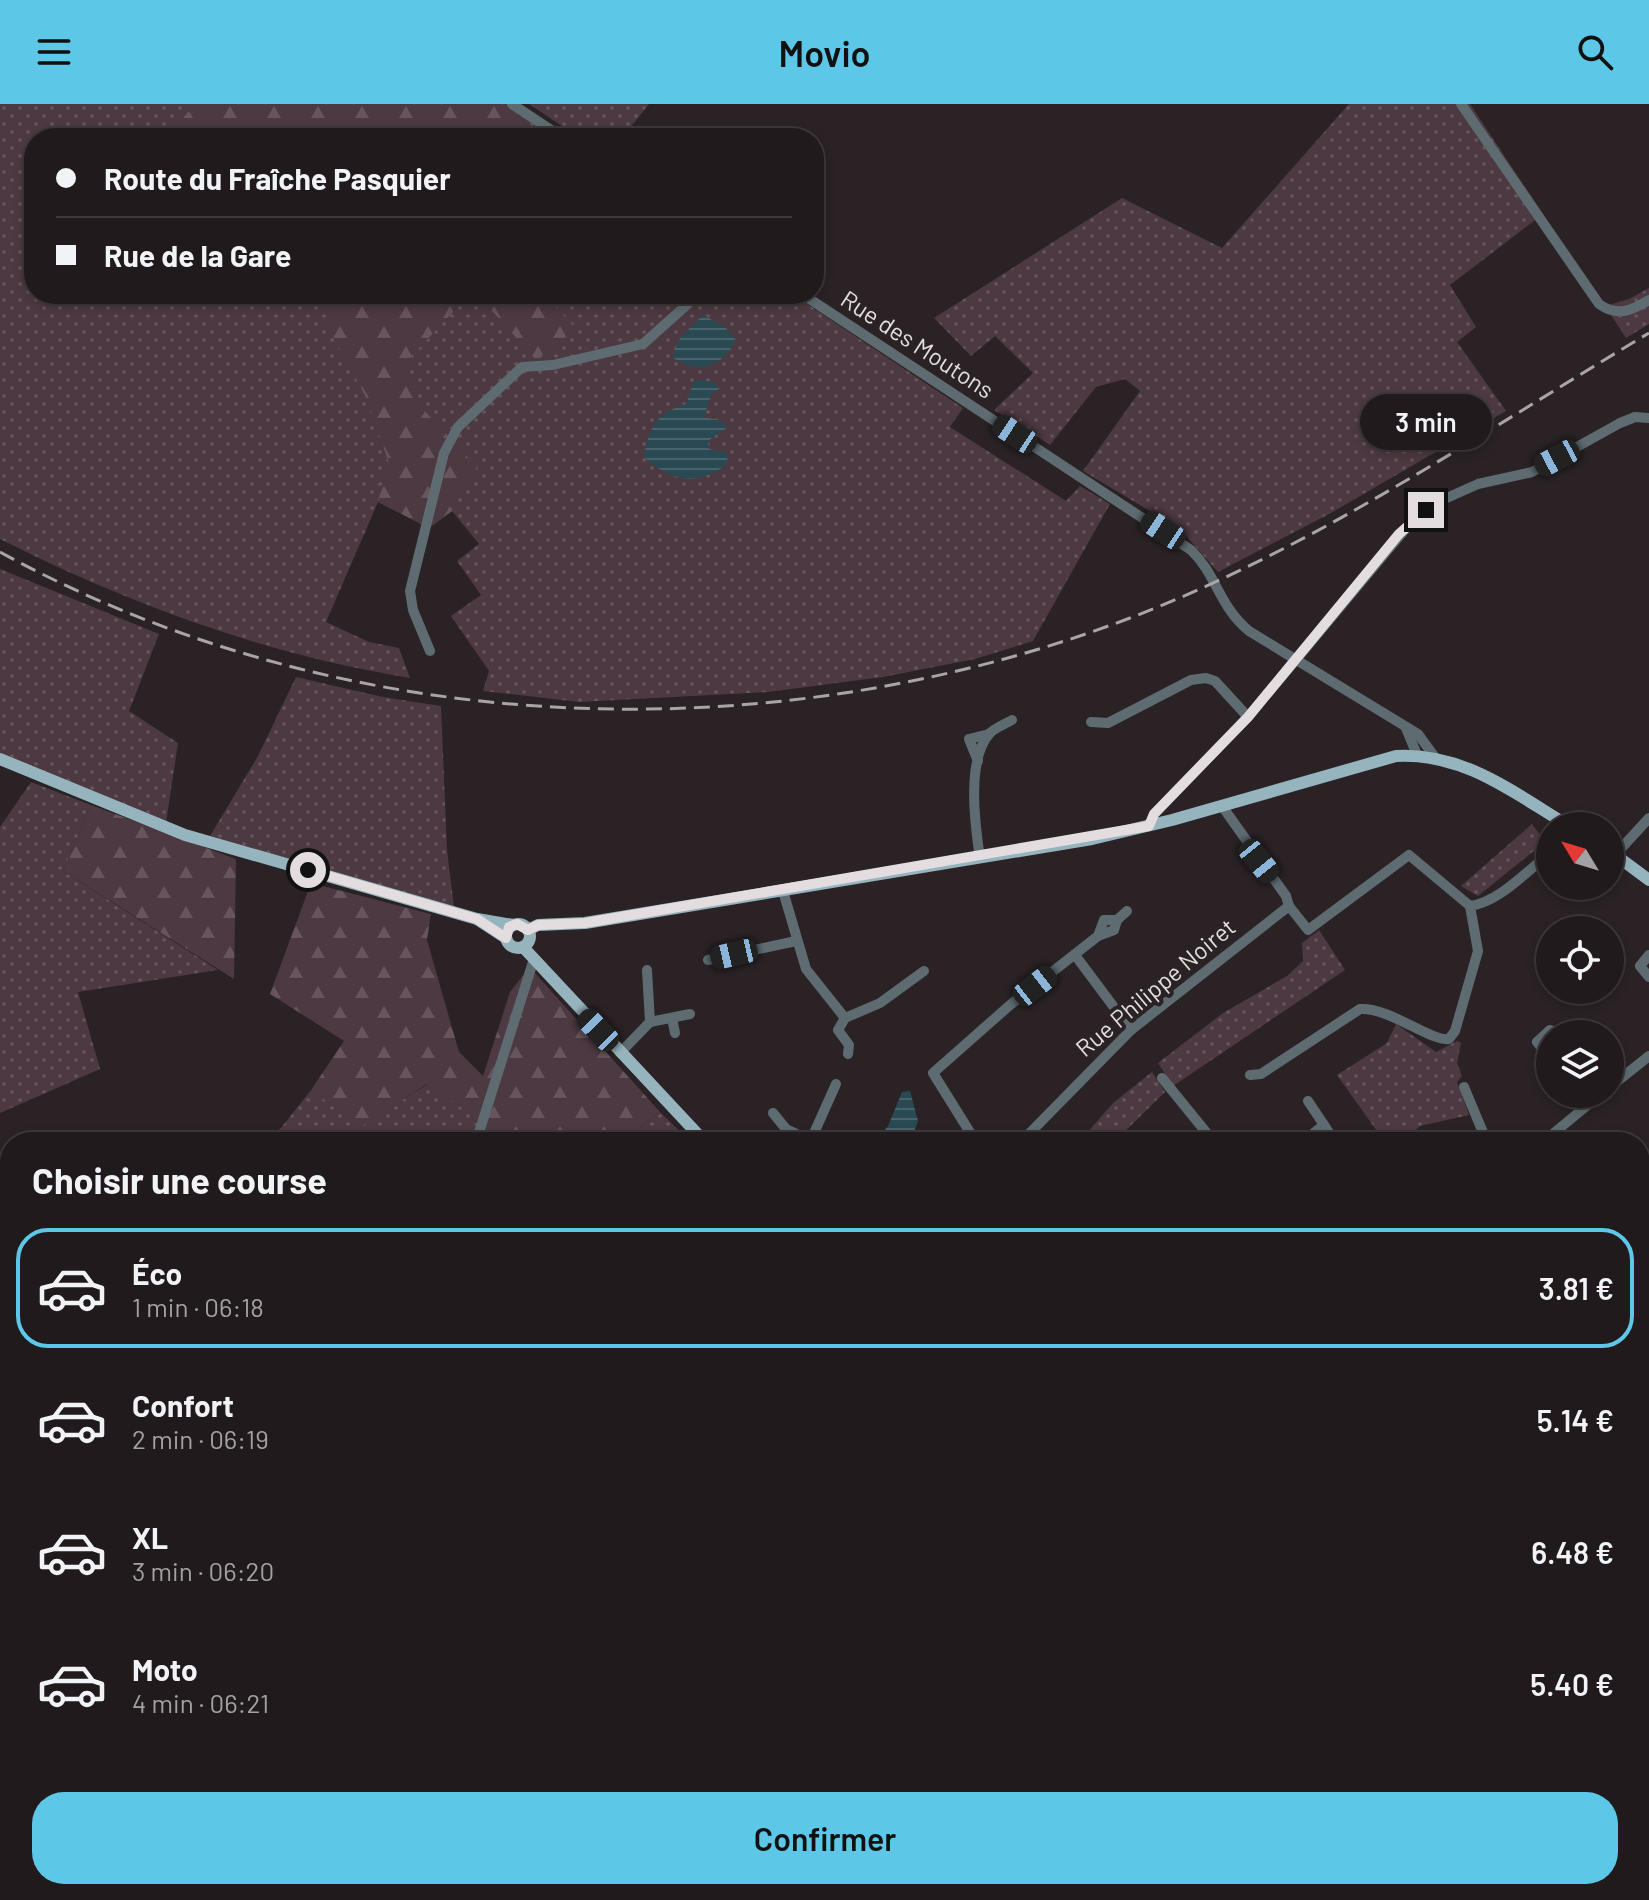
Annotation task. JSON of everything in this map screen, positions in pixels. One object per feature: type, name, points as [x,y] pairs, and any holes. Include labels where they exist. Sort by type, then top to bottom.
[{"type":"main road","points":[[528,930],[538,925],[585,923],[783,891],[1149,826],[1370,761],[1417,755],[1434,756],[1471,768],[1545,812]]},
{"type":"main road","points":[[0,759],[198,839],[477,919],[521,924],[528,930],[530,938],[523,947]]},
{"type":"main road","points":[[1624,861],[1649,880]]},
{"type":"main road","points":[[477,919],[506,938],[511,946],[523,947]]},
{"type":"main road","points":[[506,938],[513,925]]},
{"type":"main road","points":[[523,947],[533,962],[695,1132]]},
{"type":"street","points":[[512,104],[548,128]]},
{"type":"street","points":[[1461,104],[1599,304],[1613,312],[1623,312],[1649,300]]},
{"type":"street","points":[[430,651],[413,610],[410,591],[444,453],[458,427],[522,367],[553,365],[643,344],[688,304]]},
{"type":"street","name":"Rue des Moutons","points":[[817,304],[1191,550],[1206,568],[1223,605],[1249,631],[1297,660]]},
{"type":"street","points":[[1149,826],[1154,814],[1248,717],[1297,660],[1399,534],[1426,510],[1478,484],[1532,472],[1635,417],[1649,418]]},
{"type":"street","points":[[1297,660],[1428,743],[1434,756]]},
{"type":"street","points":[[1091,722],[1108,723],[1191,680],[1206,678],[1215,681],[1248,717]]},
{"type":"street","points":[[978,761],[969,739],[989,734],[1012,720]]},
{"type":"street","points":[[1406,728],[1417,755]]},
{"type":"street","points":[[980,858],[973,789],[978,761],[989,734]]},
{"type":"street","points":[[1222,806],[1308,930],[1409,855],[1470,906],[1478,951],[1455,1031],[1449,1039],[1440,1040],[1407,1021],[1360,1009],[1261,1074],[1250,1075]]},
{"type":"street","points":[[1624,842],[1649,818]]},
{"type":"street","points":[[1470,906],[1502,891],[1536,864]]},
{"type":"street","points":[[783,891],[796,941],[810,977],[845,1018]]},
{"type":"street","name":"Rue Philippe Noiret","points":[[1031,1132],[1131,1030],[1289,906]]},
{"type":"street","points":[[970,1132],[933,1073],[1010,1005],[1098,936],[1104,920],[1117,920],[1127,911]]},
{"type":"street","points":[[708,960],[796,941]]},
{"type":"street","points":[[1075,955],[1131,1030]]},
{"type":"street","points":[[1649,955],[1640,966],[1649,977]]},
{"type":"street","points":[[479,1132],[533,962]]},
{"type":"street","points":[[647,970],[650,1022]]},
{"type":"street","points":[[848,1054],[849,1045],[838,1030],[845,1018],[880,1003],[924,971]]},
{"type":"street","points":[[620,1053],[650,1022],[690,1014]]},
{"type":"street","points":[[672,1018],[675,1033]]},
{"type":"street","points":[[1624,1076],[1649,1056]]},
{"type":"street","points":[[1162,1078],[1205,1132]]},
{"type":"street","points":[[814,1132],[836,1084]]},
{"type":"street","points":[[1464,1087],[1483,1132]]},
{"type":"street","points":[[1308,1101],[1329,1132]]},
{"type":"street","points":[[1555,1132],[1584,1108]]},
{"type":"street","points":[[773,1113],[792,1132]]},
{"type":"street","points":[[1315,1132],[1324,1125]]},
{"type":"green space","points":[[0,104],[512,104],[547,128],[24,128],[24,304],[807,304],[963,408],[950,427],[1066,501],[1080,486],[1110,504],[1033,641],[975,659],[883,677],[768,692],[579,702],[483,691],[489,671],[451,616],[481,595],[457,561],[479,544],[452,511],[429,528],[378,502],[326,622],[369,642],[399,648],[410,678],[304,656],[200,624],[98,585],[0,539]]},
{"type":"green space","points":[[195,104],[501,104],[533,128],[175,128]]},
{"type":"green space","points":[[529,104],[649,104],[630,128],[565,128]]},
{"type":"green space","points":[[1349,104],[1470,104],[1543,214],[1450,285],[1476,327],[1457,342],[1506,411],[1331,513],[1218,572],[1180,529],[1083,471],[1140,391],[1125,379],[1096,387],[1050,445],[994,410],[1033,373],[995,336],[971,356],[934,318],[1122,198],[1222,248]]},
{"type":"green space","points":[[1649,288],[1649,324],[1626,338],[1605,306],[1629,299]]},
{"type":"green space","points":[[324,304],[461,304],[406,362],[419,405],[477,467],[452,511],[429,528],[378,502],[389,463],[366,397],[331,333]]},
{"type":"green space","points":[[486,304],[554,304],[576,329],[536,360]]},
{"type":"green space","points":[[0,569],[159,634],[129,711],[178,743],[166,823],[0,753]]},
{"type":"green space","points":[[296,677],[383,697],[441,706],[447,850],[454,907],[210,836],[258,756]]},
{"type":"green space","points":[[31,782],[91,805],[63,871],[218,970],[78,992],[100,1069],[0,1113],[0,827]]},
{"type":"green space","points":[[91,805],[236,859],[234,979],[63,871]]},
{"type":"green space","points":[[1532,824],[1536,830],[1536,849],[1478,896],[1461,886]]},
{"type":"green space","points":[[311,883],[431,914],[427,940],[459,1052],[483,1076],[510,992],[525,973],[534,972],[660,1112],[635,1132],[483,1132],[469,1113],[427,1084],[361,1127],[311,1090],[344,1041],[270,994]]},
{"type":"green space","points":[[1319,930],[1345,970],[1173,1086],[1158,1063],[1223,1013],[1287,976],[1303,961],[1302,943]]},
{"type":"green space","points":[[1396,1024],[1436,1052],[1457,1041],[1461,1043],[1457,1063],[1462,1076],[1457,1082],[1469,1115],[1420,1126],[1414,1132],[1378,1132],[1337,1075],[1387,1043]]},
{"type":"green space","points":[[1152,1072],[1165,1092],[1124,1132],[1088,1132],[1113,1103]]},
{"type":"green space","points":[[428,1084],[469,1113],[483,1132],[276,1132],[311,1090],[361,1126]]},
{"type":"green space","points":[[660,1112],[681,1132],[635,1132]]},
{"type":"water","points":[[703,315],[725,327],[736,340],[724,357],[708,366],[682,363],[672,357],[680,338]]},
{"type":"water","points":[[694,381],[710,381],[720,388],[711,395],[704,417],[721,421],[727,427],[708,441],[709,449],[726,452],[728,463],[707,476],[686,478],[665,472],[644,457],[652,429],[667,412],[686,404]]},
{"type":"water","points":[[910,1091],[918,1121],[914,1132],[883,1132],[888,1126],[902,1092]]},
{"type":"railway","points":[[0,552],[132,614],[270,661],[413,692],[558,707],[703,707],[849,692],[991,662],[1130,618],[1198,590],[1265,558],[1396,487],[1649,333]]},
{"type":"route","points":[[308,870],[477,919],[506,938],[509,927],[517,924],[528,930],[538,925],[585,923],[1092,839],[1149,826],[1154,814],[1248,717],[1399,534],[1426,510]]}]
